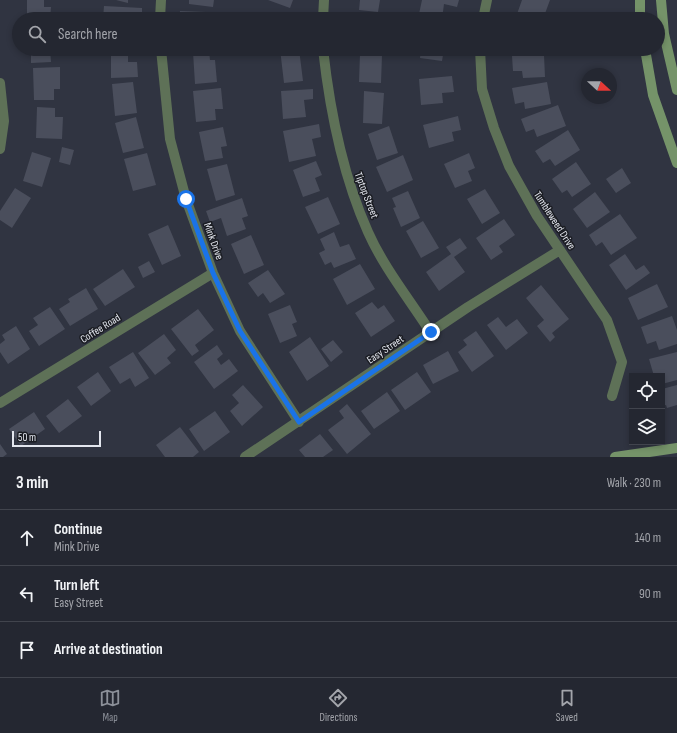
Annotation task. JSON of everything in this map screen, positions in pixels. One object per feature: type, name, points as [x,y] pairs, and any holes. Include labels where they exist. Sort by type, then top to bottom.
[{"type":"street","points":[[160,12],[161,0]]},
{"type":"street","points":[[323,12],[324,0]]},
{"type":"street","points":[[484,12],[487,0]]},
{"type":"street","points":[[640,0],[640,12]]},
{"type":"street","points":[[661,0],[662,12]]},
{"type":"street","points":[[665,38],[677,90]]},
{"type":"street","name":"Mink Drive","points":[[162,56],[170,138],[186,199],[213,273],[240,331],[299,422]]},
{"type":"street","name":"Tiptop Street","points":[[324,56],[328,90],[342,162],[363,218],[384,261],[431,332]]},
{"type":"street","name":"Tumbleweed Drive","points":[[480,56],[482,89],[494,128],[509,166],[537,216],[607,320],[622,362],[612,396]]},
{"type":"street","points":[[646,56],[653,95],[676,157]]},
{"type":"street","points":[[0,83],[4,121],[0,150]]},
{"type":"street","name":"Easy Street","points":[[245,457],[431,332],[560,250]]},
{"type":"street","name":"Coffee Road","points":[[0,403],[213,273]]},
{"type":"street","points":[[615,457],[677,448]]},
{"type":"building","points":[[27,0],[44,0],[44,7],[51,7],[51,12],[27,12]]},
{"type":"building","points":[[116,0],[128,0],[128,3]]},
{"type":"building","points":[[189,0],[214,0],[213,7],[189,4]]},
{"type":"building","points":[[268,0],[293,0],[290,8]]},
{"type":"building","points":[[360,0],[380,0],[378,12],[359,10]]},
{"type":"building","points":[[422,0],[459,0],[457,7],[444,4],[443,12],[419,12]]},
{"type":"building","points":[[522,0],[550,0],[546,12],[518,12]]},
{"type":"building","points":[[104,6],[142,8],[142,12],[104,12]]},
{"type":"building","points":[[180,11],[206,12],[180,12]]},
{"type":"building","points":[[31,56],[51,56],[51,62],[31,63]]},
{"type":"building","points":[[111,56],[128,56],[128,62],[137,62],[138,77],[111,78]]},
{"type":"building","points":[[193,56],[210,56],[210,60],[215,60],[217,82],[195,84]]},
{"type":"building","points":[[281,56],[300,56],[303,81],[284,83]]},
{"type":"building","points":[[360,56],[382,56],[381,83],[359,82]]},
{"type":"building","points":[[420,56],[443,56],[442,61],[420,58]]},
{"type":"building","points":[[512,56],[544,56],[545,77],[523,78],[522,71],[513,71]]},
{"type":"building","points":[[60,67],[60,89],[54,89],[54,100],[34,100],[33,68]]},
{"type":"building","points":[[452,76],[454,92],[442,93],[443,103],[421,105],[419,79]]},
{"type":"building","points":[[133,82],[137,113],[115,116],[112,84]]},
{"type":"building","points":[[547,82],[551,104],[525,109],[524,102],[515,104],[512,88]]},
{"type":"building","points":[[221,88],[223,109],[215,109],[216,120],[196,122],[193,91]]},
{"type":"building","points":[[313,89],[313,99],[304,100],[306,117],[283,119],[281,91]]},
{"type":"building","points":[[364,91],[384,93],[382,124],[363,123]]},
{"type":"building","points":[[558,105],[566,126],[537,137],[534,129],[526,132],[521,119]]},
{"type":"building","points":[[37,107],[55,108],[55,117],[63,117],[62,139],[36,138]]},
{"type":"building","points":[[458,116],[461,130],[452,132],[454,141],[429,148],[423,125]]},
{"type":"building","points":[[136,117],[144,148],[123,153],[115,123]]},
{"type":"building","points":[[319,124],[321,137],[312,139],[316,156],[289,162],[283,131]]},
{"type":"building","points":[[389,126],[398,153],[377,160],[368,134]]},
{"type":"building","points":[[223,127],[227,146],[221,147],[223,158],[205,161],[199,132]]},
{"type":"building","points":[[568,130],[580,150],[555,166],[550,159],[543,163],[535,151]]},
{"type":"building","points":[[62,147],[74,150],[70,165],[59,162]]},
{"type":"building","points":[[32,152],[51,158],[42,187],[23,181]]},
{"type":"building","points":[[147,153],[156,185],[133,191],[124,159]]},
{"type":"building","points":[[469,153],[475,168],[468,171],[472,181],[455,188],[444,164]]},
{"type":"building","points":[[403,155],[413,180],[387,192],[376,167]]},
{"type":"building","points":[[316,161],[322,175],[315,178],[320,191],[303,197],[293,170]]},
{"type":"building","points":[[576,162],[591,184],[572,197],[567,190],[562,193],[552,179]]},
{"type":"building","points":[[227,164],[235,195],[216,201],[207,169]]},
{"type":"building","points":[[622,168],[631,183],[616,193],[606,179]]},
{"type":"building","points":[[15,188],[31,198],[12,228],[0,220],[0,211]]},
{"type":"building","points":[[485,189],[500,213],[482,224],[467,199]]},
{"type":"building","points":[[408,191],[420,218],[401,227],[393,208],[396,207],[392,198]]},
{"type":"building","points":[[595,192],[610,212],[587,228],[573,209]]},
{"type":"building","points":[[328,197],[340,224],[318,234],[305,207]]},
{"type":"building","points":[[242,198],[248,216],[242,218],[246,229],[227,236],[221,218],[210,222],[206,211]]},
{"type":"building","points":[[620,214],[637,238],[611,255],[602,242],[596,246],[589,235]]},
{"type":"building","points":[[504,219],[515,235],[499,246],[503,252],[491,260],[476,238]]},
{"type":"building","points":[[423,221],[439,248],[421,258],[406,231]]},
{"type":"building","points":[[168,225],[181,256],[162,265],[148,234]]},
{"type":"building","points":[[334,232],[340,247],[349,244],[356,259],[334,268],[331,262],[325,265],[319,253],[325,250],[320,239]]},
{"type":"building","points":[[251,235],[264,265],[244,274],[231,244]]},
{"type":"building","points":[[460,238],[467,248],[454,257],[465,272],[439,291],[426,272],[451,254],[446,247]]},
{"type":"building","points":[[625,254],[636,270],[644,265],[650,273],[626,290],[609,265]]},
{"type":"building","points":[[149,261],[155,272],[143,278],[138,267]]},
{"type":"building","points":[[360,264],[375,289],[347,305],[333,279]]},
{"type":"building","points":[[123,269],[135,287],[105,306],[93,289]]},
{"type":"building","points":[[268,270],[285,294],[270,303],[263,293],[258,297],[248,283]]},
{"type":"building","points":[[657,284],[668,307],[638,320],[628,298]]},
{"type":"building","points":[[541,285],[569,319],[552,333],[555,337],[550,342],[537,326],[544,320],[526,298]]},
{"type":"building","points":[[86,288],[98,309],[70,326],[59,309],[70,302],[68,299]]},
{"type":"building","points":[[372,302],[378,309],[384,305],[395,321],[371,337],[355,313]]},
{"type":"building","points":[[290,305],[297,322],[292,324],[297,336],[280,343],[268,314]]},
{"type":"building","points":[[50,307],[65,329],[39,346],[29,331],[38,325],[33,318]]},
{"type":"building","points":[[198,309],[214,330],[195,345],[199,351],[192,356],[171,329]]},
{"type":"building","points":[[672,316],[677,330],[677,344],[659,350],[656,341],[647,344],[641,327]]},
{"type":"building","points":[[498,317],[506,327],[517,319],[528,333],[506,350],[487,325]]},
{"type":"building","points":[[16,326],[30,349],[8,364],[0,352],[0,344],[5,340],[2,335]]},
{"type":"building","points":[[476,331],[494,356],[472,372],[458,352],[467,345],[463,340]]},
{"type":"building","points":[[164,334],[176,350],[167,358],[171,363],[155,375],[138,353]]},
{"type":"building","points":[[310,337],[329,366],[307,381],[289,352]]},
{"type":"building","points":[[333,340],[343,352],[331,362],[321,349]]},
{"type":"building","points":[[217,345],[223,354],[217,359],[221,365],[229,359],[238,371],[214,389],[194,362]]},
{"type":"building","points":[[448,351],[459,371],[433,384],[423,365]]},
{"type":"building","points":[[133,352],[149,378],[135,387],[130,378],[120,384],[109,367]]},
{"type":"building","points":[[677,352],[677,380],[665,383],[665,373],[653,373],[649,359]]},
{"type":"building","points":[[98,372],[111,391],[91,406],[77,387]]},
{"type":"building","points":[[417,372],[431,392],[405,410],[391,390]]},
{"type":"building","points":[[243,385],[263,407],[242,426],[230,411],[239,403],[232,395]]},
{"type":"building","points":[[677,385],[677,405],[667,408],[665,405],[665,388]]},
{"type":"building","points":[[387,392],[400,411],[374,429],[361,411]]},
{"type":"building","points":[[68,399],[82,416],[59,433],[46,416]]},
{"type":"building","points":[[347,404],[371,434],[347,454],[328,430],[344,418],[339,411]]},
{"type":"building","points":[[215,411],[230,432],[204,451],[189,429]]},
{"type":"building","points":[[34,412],[45,429],[21,446],[9,429]]},
{"type":"building","points":[[180,427],[199,452],[193,457],[165,457],[156,445]]},
{"type":"building","points":[[320,434],[333,450],[323,457],[305,457],[299,450]]},
{"type":"building","points":[[0,444],[7,454],[3,457],[0,457]]},
{"type":"route","points":[[186,199],[213,273],[240,331],[299,422],[431,332]]}]
